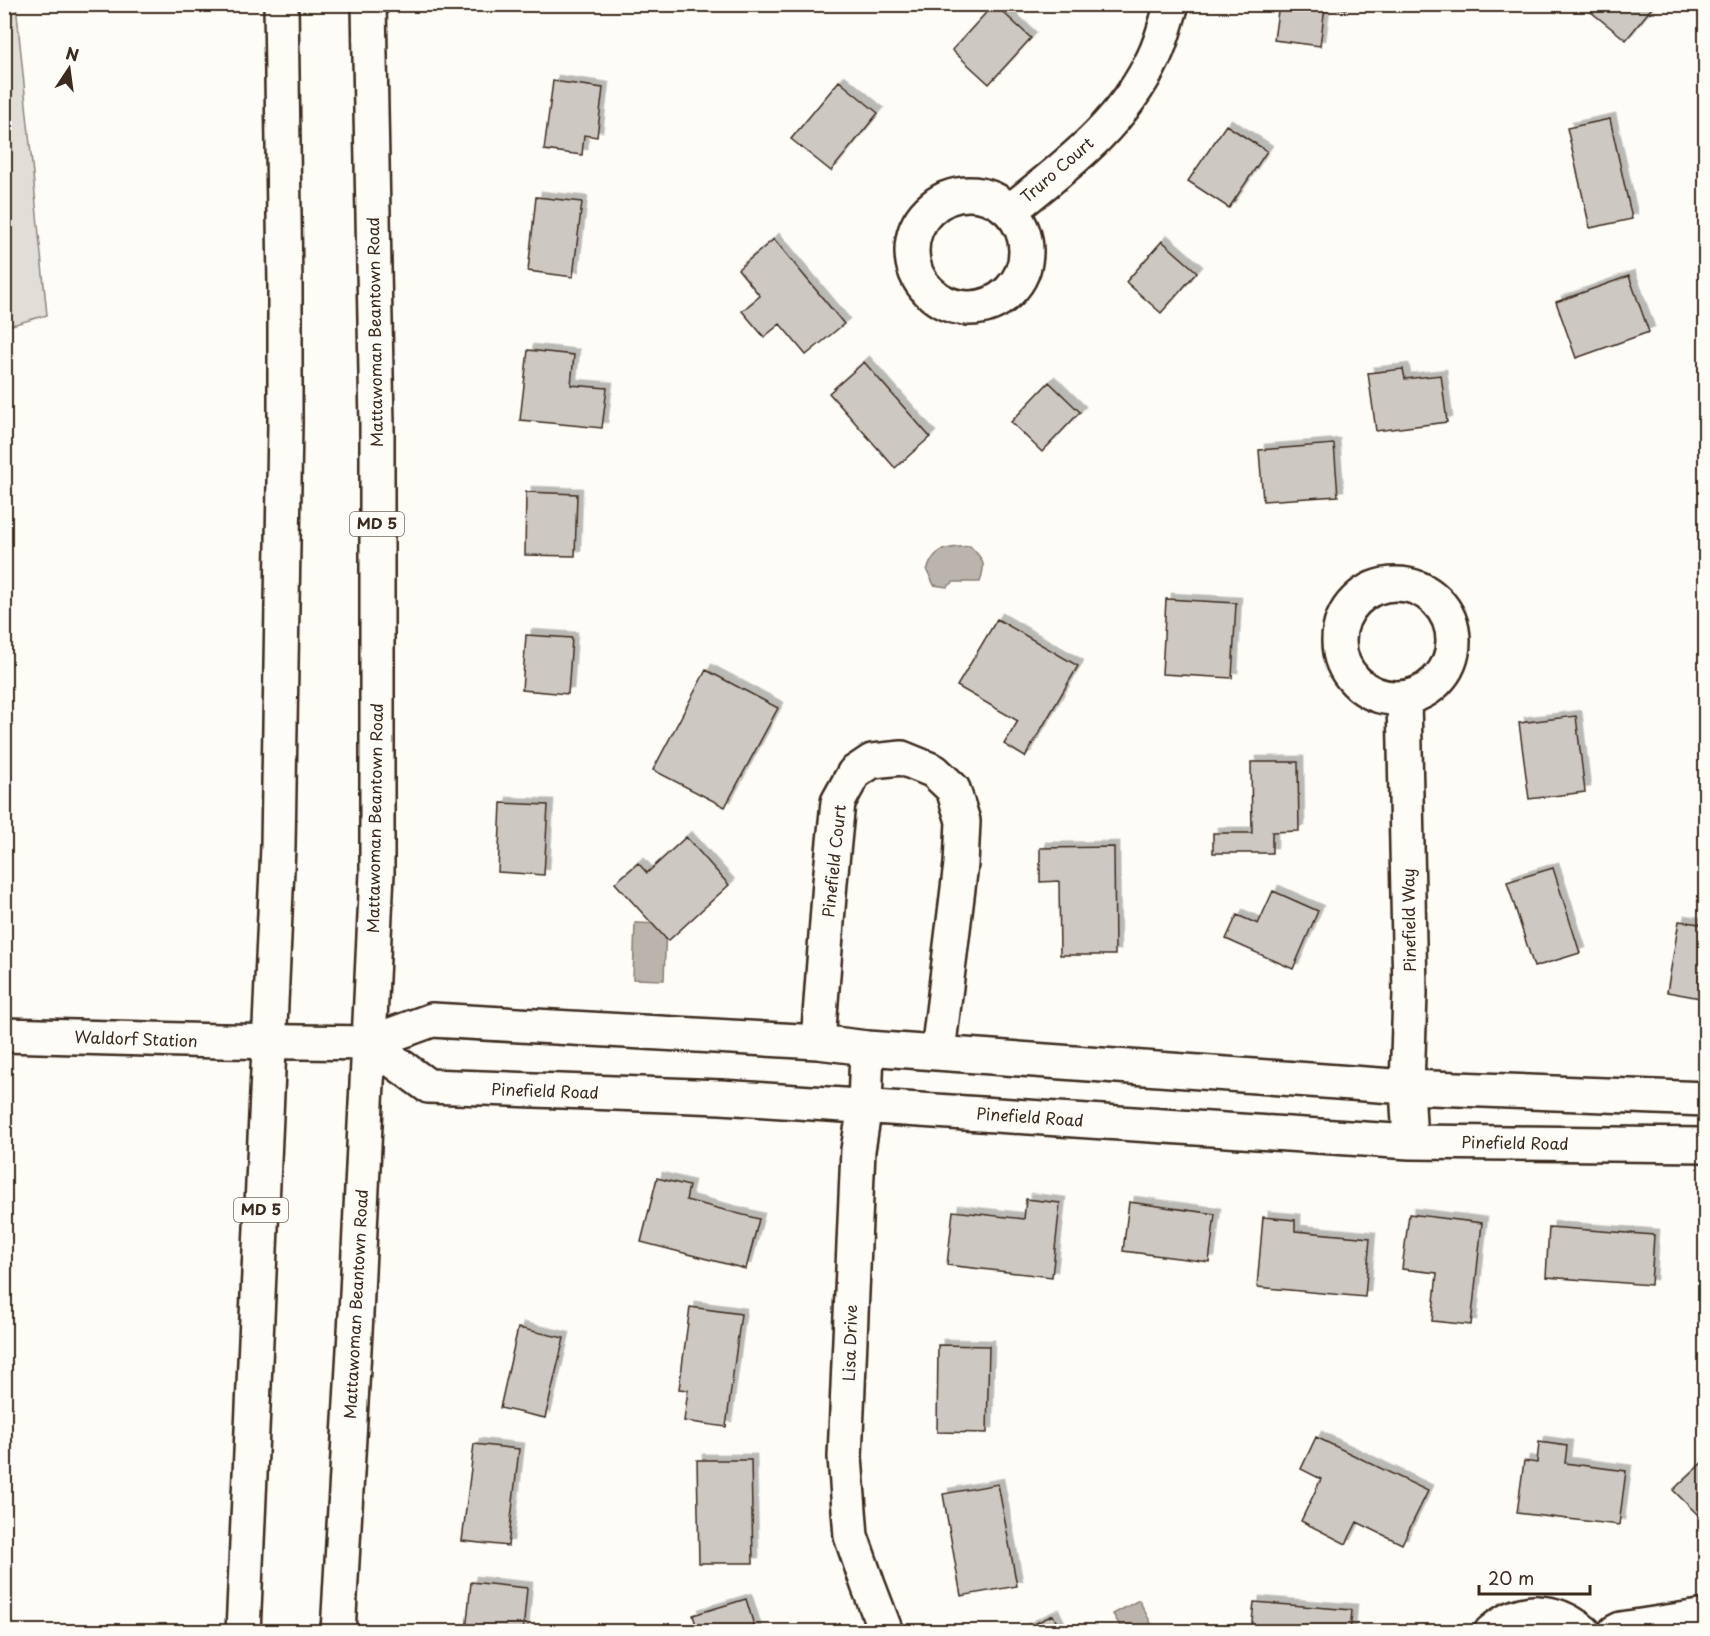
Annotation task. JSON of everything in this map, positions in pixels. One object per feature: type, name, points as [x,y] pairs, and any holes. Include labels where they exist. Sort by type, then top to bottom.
[{"type":"main road","name":"MD 5","points":[[243,1632],[278,846],[285,423],[280,4]]},
{"type":"main road","name":"Mattawoman Beantown Road","points":[[338,1632],[377,873],[377,426],[369,4]]},
{"type":"main road","name":"Truro Court","points":[[1010,211],[1082,152],[1123,108],[1154,57],[1172,4]]},
{"type":"main road","name":"Pinefield Way","points":[[1404,698],[1410,993],[1407,1087],[1410,1142]]},
{"type":"main road","name":"Pinefield Court","points":[[818,1042],[838,802],[854,773],[872,762],[902,758],[934,771],[953,789],[963,821],[961,864],[938,1052]]},
{"type":"main road","points":[[268,1041],[369,1043],[432,1020],[818,1042],[867,1048],[1407,1087],[1706,1099]]},
{"type":"main road","name":"Waldorf Station","points":[[4,1035],[268,1041]]},
{"type":"main road","name":"Pinefield Road","points":[[369,1043],[428,1086],[721,1097],[1410,1142],[1706,1145]]},
{"type":"main road","name":"Lisa Drive","points":[[867,1048],[865,1106],[858,1150],[845,1457],[851,1536],[886,1632]]},
{"type":"main road","points":[[1491,1632],[1501,1623],[1517,1615],[1536,1612],[1554,1614],[1572,1621],[1584,1632]]},
{"type":"main road","points":[[1615,1632],[1621,1629],[1706,1616]]},
{"type":"shaded area","points":[[16,4],[47,315],[5,327],[4,5]]},
{"type":"shaded area","points":[[970,546],[982,562],[980,582],[954,582],[947,587],[934,585],[927,570],[934,556],[949,548]]},
{"type":"shaded area","points":[[635,923],[666,924],[664,980],[633,979]]},
{"type":"shaded area","points":[[1139,1600],[1155,1631],[1123,1631],[1113,1614]]},
{"type":"building","points":[[994,4],[1031,38],[989,84],[952,50]]},
{"type":"building","points":[[1279,4],[1346,4],[1346,9],[1325,7],[1320,46],[1274,40]]},
{"type":"building","points":[[1581,4],[1655,4],[1626,40]]},
{"type":"building","points":[[553,81],[603,88],[597,137],[584,135],[582,155],[544,150]]},
{"type":"building","points":[[839,81],[878,113],[831,171],[791,139]]},
{"type":"building","points":[[1610,119],[1632,219],[1590,228],[1567,128]]},
{"type":"building","points":[[1226,125],[1267,151],[1229,208],[1188,181]]},
{"type":"building","points":[[536,197],[582,202],[573,277],[528,271]]},
{"type":"building","points":[[774,239],[844,324],[806,355],[780,324],[764,337],[742,311],[760,296],[738,269]]},
{"type":"building","points":[[1162,241],[1197,272],[1161,313],[1126,282]]},
{"type":"building","points":[[1629,276],[1649,332],[1576,358],[1556,302]]},
{"type":"building","points":[[528,350],[574,355],[571,385],[607,388],[602,428],[520,420]]},
{"type":"building","points":[[864,362],[930,437],[895,468],[829,393]]},
{"type":"building","points":[[1403,369],[1405,379],[1441,375],[1447,422],[1376,431],[1368,373]]},
{"type":"building","points":[[1049,382],[1080,412],[1042,452],[1011,422]]},
{"type":"building","points":[[1334,444],[1338,496],[1263,501],[1259,450]]},
{"type":"building","points":[[526,492],[577,494],[575,556],[525,555]]},
{"type":"building","points":[[1166,599],[1236,603],[1232,678],[1162,674]]},
{"type":"building","points":[[997,619],[1078,666],[1025,757],[1004,744],[1018,721],[957,686]]},
{"type":"building","points":[[526,635],[572,638],[568,694],[522,690]]},
{"type":"building","points":[[706,670],[778,708],[725,807],[653,770]]},
{"type":"building","points":[[1576,716],[1585,792],[1529,799],[1519,723]]},
{"type":"building","points":[[1251,762],[1298,762],[1299,831],[1272,832],[1272,853],[1213,853],[1213,833],[1252,833]]},
{"type":"building","points":[[501,803],[548,805],[544,875],[498,872]]},
{"type":"building","points":[[686,837],[729,885],[668,941],[615,883],[638,863],[647,873]]},
{"type":"building","points":[[1114,847],[1115,955],[1060,955],[1059,881],[1040,882],[1040,848]]},
{"type":"building","points":[[1553,868],[1580,953],[1534,967],[1507,882]]},
{"type":"building","points":[[1273,891],[1318,911],[1293,969],[1226,939],[1237,915],[1258,924]]},
{"type":"building","points":[[1679,921],[1706,925],[1706,999],[1667,992]]},
{"type":"building","points":[[657,1178],[689,1186],[686,1200],[759,1219],[746,1269],[641,1242]]},
{"type":"building","points":[[1026,1199],[1060,1203],[1052,1277],[947,1265],[953,1211],[1024,1219]]},
{"type":"building","points":[[1129,1202],[1215,1214],[1209,1262],[1123,1251]]},
{"type":"building","points":[[1409,1214],[1482,1223],[1471,1325],[1432,1321],[1437,1273],[1402,1269]]},
{"type":"building","points":[[1263,1217],[1295,1220],[1295,1231],[1370,1238],[1365,1297],[1257,1287]]},
{"type":"building","points":[[1549,1227],[1654,1235],[1651,1285],[1546,1277]]},
{"type":"building","points":[[690,1307],[741,1314],[726,1427],[684,1421],[688,1390],[679,1389]]},
{"type":"building","points":[[518,1328],[564,1338],[545,1418],[500,1408]]},
{"type":"building","points":[[938,1345],[989,1346],[987,1433],[937,1432]]},
{"type":"building","points":[[1316,1437],[1428,1491],[1402,1544],[1357,1522],[1346,1544],[1301,1521],[1321,1479],[1301,1469]]},
{"type":"building","points":[[1539,1442],[1567,1446],[1565,1463],[1626,1471],[1619,1525],[1517,1513],[1524,1461],[1537,1463]]},
{"type":"building","points":[[474,1444],[519,1449],[508,1546],[462,1541]]},
{"type":"building","points":[[1706,1459],[1706,1523],[1673,1490]]},
{"type":"building","points":[[697,1460],[751,1460],[753,1563],[699,1563]]},
{"type":"building","points":[[998,1484],[1017,1586],[961,1596],[943,1494]]},
{"type":"building","points":[[471,1582],[527,1588],[523,1632],[466,1632]]},
{"type":"building","points":[[746,1599],[756,1632],[698,1632],[693,1615]]},
{"type":"building","points":[[1254,1602],[1352,1610],[1350,1632],[1251,1631]]},
{"type":"building","points":[[1053,1615],[1061,1632],[1017,1632]]}]
